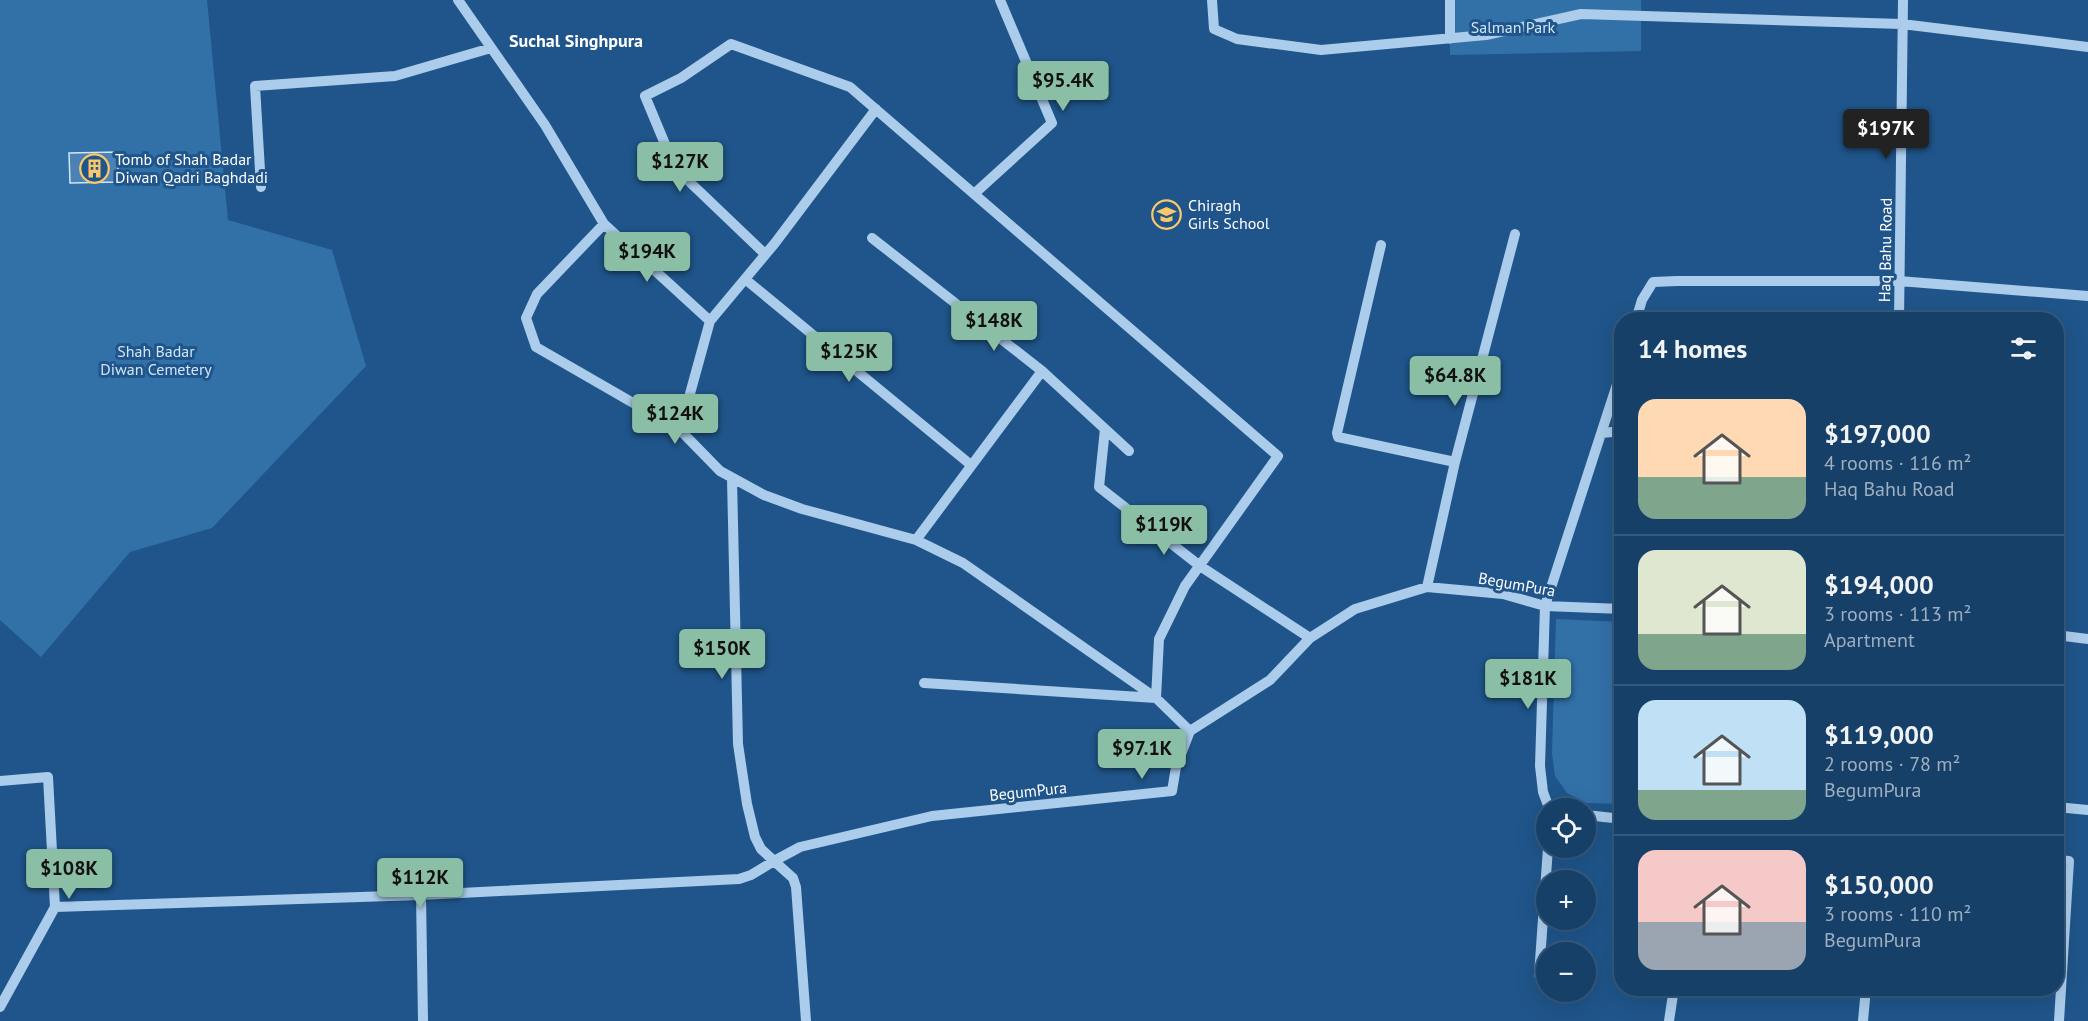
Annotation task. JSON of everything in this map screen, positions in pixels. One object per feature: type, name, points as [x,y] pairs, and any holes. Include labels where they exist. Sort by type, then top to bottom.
[{"type":"street","points":[[458,0],[545,125],[604,224],[710,321]]},
{"type":"street","points":[[974,194],[1052,123],[1000,0]]},
{"type":"street","points":[[1212,0],[1214,29],[1237,39],[1321,50],[1486,35],[1581,14],[1902,24],[2088,47]]},
{"type":"street","points":[[1450,0],[1450,39]]},
{"type":"street","name":"Haq Bahu Road","points":[[1899,312],[1902,0]]},
{"type":"street","points":[[765,254],[675,168],[645,96],[681,78],[731,44],[850,87],[1278,456],[1185,586],[1159,639],[1156,698]]},
{"type":"street","points":[[261,187],[255,86],[395,76],[491,48]]},
{"type":"street","points":[[680,430],[710,321],[765,254],[876,109]]},
{"type":"street","points":[[604,224],[537,294],[526,318],[536,347],[680,430],[720,471],[732,479],[764,495],[802,509],[916,540],[963,563],[1156,698],[1190,731]]},
{"type":"street","points":[[1427,588],[1455,462],[1515,234]]},
{"type":"street","points":[[872,238],[1042,371],[1129,451]]},
{"type":"street","points":[[1381,245],[1337,432],[1338,437],[1455,462]]},
{"type":"street","points":[[745,279],[971,465]]},
{"type":"street","points":[[1638,312],[1642,300],[1653,282],[1899,281],[2088,296]]},
{"type":"street","points":[[916,540],[1042,371]]},
{"type":"street","points":[[1545,798],[1540,766],[1545,606],[1614,394]]},
{"type":"street","points":[[1105,429],[1099,487],[1200,566],[1310,638]]},
{"type":"street","points":[[1602,432],[1614,431]]},
{"type":"street","points":[[732,479],[738,744],[747,804],[755,837],[761,849],[793,878],[796,887],[806,1021]]},
{"type":"street","name":"BegumPura","points":[[774,861],[800,847],[932,816],[1172,791],[1176,767],[1190,731],[1270,680],[1310,638],[1354,609],[1427,588],[1503,594],[1545,606],[1614,609]]},
{"type":"street","points":[[2064,636],[2088,639]]},
{"type":"street","points":[[924,683],[1156,698]]},
{"type":"street","points":[[0,781],[44,776],[50,781],[54,907],[0,1007]]},
{"type":"street","points":[[2064,808],[2088,810]]},
{"type":"street","points":[[1596,816],[1614,818]]},
{"type":"street","points":[[1541,942],[1547,858]]},
{"type":"street","points":[[54,907],[421,895],[739,879],[751,875],[774,861]]},
{"type":"street","points":[[2064,861],[2069,861],[2064,941]]},
{"type":"street","points":[[421,895],[423,1021]]},
{"type":"street","points":[[1669,1021],[1673,996]]},
{"type":"street","points":[[1863,1021],[1865,996]]},
{"type":"street","points":[[2059,1021],[2061,996]]},
{"type":"green space","name":"Shah Badar Diwan Cemetery","points":[[0,0],[207,0],[228,220],[332,250],[366,366],[212,528],[130,552],[41,657],[0,620]]},
{"type":"green space","name":"Salman Park","points":[[1450,0],[1641,0],[1641,51],[1450,55]]},
{"type":"green space","points":[[1556,619],[1614,622],[1614,804],[1596,803],[1596,798],[1576,798],[1567,793],[1555,776],[1552,753]]},
{"type":"building","name":"Tomb of Shah Badar Diwan Qadri Baghdadi","points":[[118,152],[118,182],[70,183],[69,153]]},
{"type":"place","name":"Tomb of Shah Badar Diwan Qadri Baghdadi","points":[[94,168]]},
{"type":"place","name":"Chiragh Girls School","points":[[1167,214]]},
{"type":"district","name":"Suchal Singhpura","points":[[576,41]]}]
